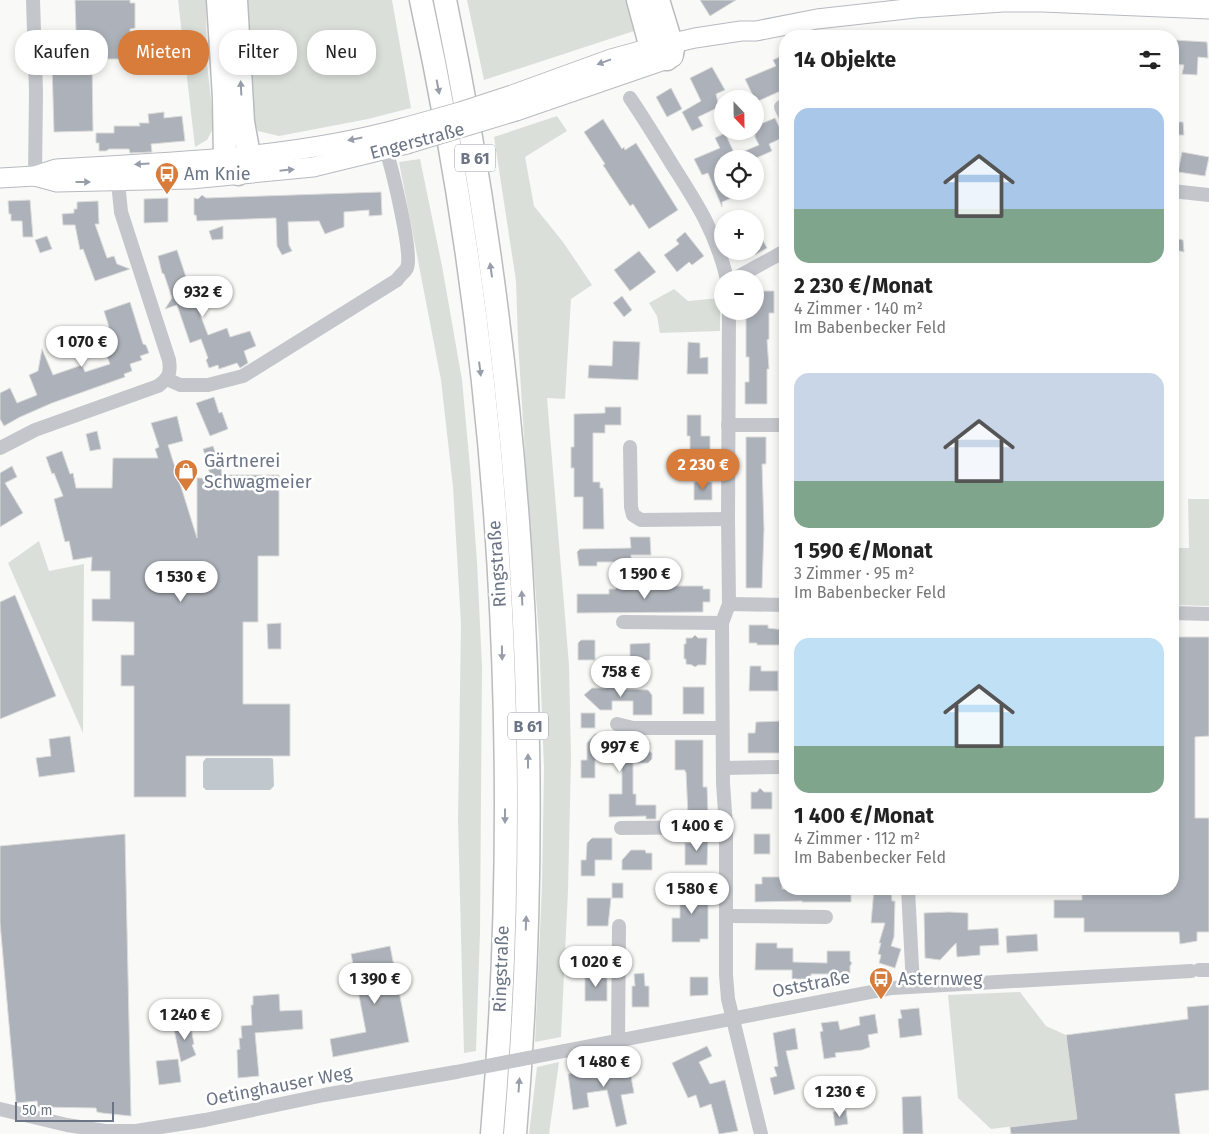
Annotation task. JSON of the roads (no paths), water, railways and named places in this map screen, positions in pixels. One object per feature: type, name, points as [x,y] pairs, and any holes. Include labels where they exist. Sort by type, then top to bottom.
[{"type":"highway","points":[[218,0],[224,98],[238,163]]},
{"type":"highway","points":[[236,0],[243,122],[238,163]]},
{"type":"highway","name":"Ringstraße","points":[[445,0],[471,133],[498,318],[512,446],[520,550],[528,718],[528,827],[523,1009],[515,1134]]},
{"type":"highway","points":[[638,0],[663,50]]},
{"type":"highway","points":[[658,0],[663,50]]},
{"type":"highway","name":"Ringstraße","points":[[421,2],[449,141],[475,320],[492,483],[502,636],[505,819],[504,901],[492,1134]]},
{"type":"main road","name":"Engerstraße","points":[[0,178],[35,176],[56,169],[238,163],[313,167],[386,150],[405,136],[460,112],[514,103],[612,59],[817,19],[915,8],[1003,1],[1209,9]]},
{"type":"main road","name":"Engerstraße","points":[[35,176],[57,182],[183,180],[238,163],[315,147],[381,134],[405,136]]},
{"type":"street","points":[[33,0],[36,92],[35,176]]},
{"type":"street","points":[[630,98],[710,227],[725,270]]},
{"type":"street","points":[[168,379],[180,385],[208,385],[243,376],[396,280],[407,268],[408,255],[400,206],[386,150]]},
{"type":"street","points":[[0,448],[35,430],[158,386],[168,379],[170,370],[169,360],[120,212],[118,182]]},
{"type":"street","points":[[1179,192],[1209,195]]},
{"type":"street","points":[[750,270],[779,254]]},
{"type":"street","points":[[729,320],[729,604],[722,624],[722,728],[726,827],[726,975],[728,999],[761,1134]]},
{"type":"street","points":[[728,424],[779,425]]},
{"type":"street","points":[[630,447],[631,507],[633,515],[641,520],[728,519]]},
{"type":"street","points":[[729,604],[779,605]]},
{"type":"street","points":[[1179,613],[1209,614]]},
{"type":"street","points":[[623,622],[722,624]]},
{"type":"street","points":[[617,724],[633,728],[722,728]]},
{"type":"street","points":[[723,768],[779,768]]},
{"type":"street","points":[[621,828],[726,827]]},
{"type":"street","points":[[908,895],[913,986]]},
{"type":"street","points":[[727,916],[826,917]]},
{"type":"street","points":[[618,1040],[619,926]]},
{"type":"street","name":"Oststraße","points":[[564,1051],[732,1017],[892,988],[1200,970]]},
{"type":"street","name":"Oetinghauser Weg","points":[[0,1109],[67,1125],[105,1131],[136,1131],[206,1120],[324,1095],[564,1051]]},
{"type":"place","name":"Am Knie","points":[[167,195]]},
{"type":"place","name":"Gärtnerei Schwagmeier","points":[[186,492]]},
{"type":"place","name":"Asternweg","points":[[881,1000]]}]
